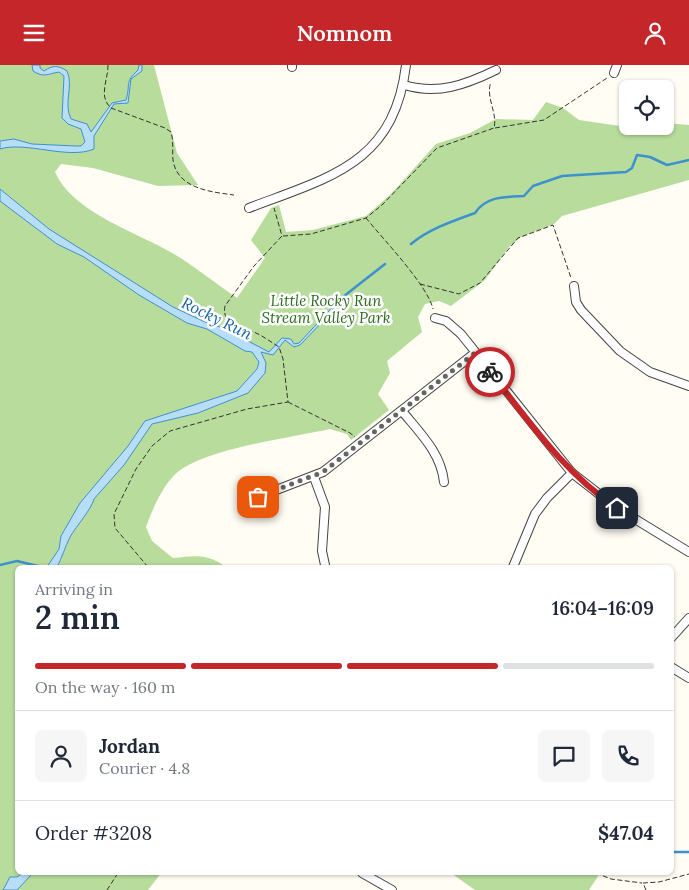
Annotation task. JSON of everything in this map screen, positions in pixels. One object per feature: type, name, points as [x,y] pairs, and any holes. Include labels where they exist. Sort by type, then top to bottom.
[{"type":"street","points":[[249,208],[333,174],[367,152],[388,125],[404,85],[406,65]]},
{"type":"street","points":[[614,73],[617,65]]},
{"type":"street","points":[[404,85],[421,89],[448,89],[471,82],[496,70]]},
{"type":"street","points":[[574,286],[576,302],[581,310],[620,351],[650,372],[689,385]]},
{"type":"street","points":[[434,318],[446,321],[456,329],[572,473],[617,508],[689,552]]},
{"type":"street","points":[[244,508],[258,497],[314,477],[360,444],[475,353]]},
{"type":"street","points":[[402,411],[437,455],[443,466],[444,482]]},
{"type":"street","points":[[514,565],[534,514],[572,473]]},
{"type":"street","points":[[314,477],[325,507],[322,551],[325,565]]},
{"type":"street","points":[[674,635],[689,618]]},
{"type":"street","points":[[674,669],[689,677]]},
{"type":"street","points":[[366,875],[392,890]]},
{"type":"path","points":[[108,65],[103,97],[110,107],[171,132],[175,167],[186,181],[202,191],[234,195]]},
{"type":"path","points":[[494,128],[495,117],[489,87],[496,70]]},
{"type":"path","points":[[288,402],[279,347],[252,331],[237,327],[226,317],[224,311],[225,305],[254,266],[282,236],[310,234],[366,218],[382,205],[437,148],[494,128],[544,120],[614,73]]},
{"type":"path","points":[[276,197],[273,204],[282,236]]},
{"type":"path","points":[[366,218],[420,284],[431,302],[434,318]]},
{"type":"path","points":[[420,284],[459,295],[480,283],[518,237],[553,225],[574,286]]},
{"type":"path","points":[[146,565],[116,528],[114,514],[136,469],[152,446],[170,431],[248,409],[288,402],[350,433],[360,444]]},
{"type":"path","points":[[601,875],[611,879],[643,883],[659,882],[689,874]]},
{"type":"path","points":[[107,890],[117,875]]},
{"type":"path","points":[[643,883],[646,890]]},
{"type":"green space","name":"Little Rocky Run Stream Valley Park","points":[[0,65],[154,65],[177,153],[198,185],[158,186],[93,168],[61,164],[55,172],[76,199],[91,210],[174,254],[237,298],[265,258],[251,240],[271,208],[279,205],[286,232],[313,230],[366,216],[391,194],[436,144],[470,133],[496,119],[533,120],[546,102],[563,108],[579,120],[619,126],[619,135],[674,135],[674,124],[689,125],[689,180],[562,216],[554,224],[521,237],[509,247],[485,280],[451,306],[439,301],[425,304],[418,317],[422,332],[387,361],[390,373],[378,394],[389,410],[351,440],[347,434],[330,429],[230,450],[193,463],[179,471],[168,482],[159,497],[146,527],[152,541],[173,558],[207,557],[222,565],[15,565],[15,875],[159,875],[148,890],[0,890]]},
{"type":"green space","points":[[454,875],[599,875],[589,890],[475,890]]},
{"type":"water","points":[[32,65],[40,65],[40,68],[44,71],[56,67],[67,71],[69,77],[68,107],[71,119],[87,124],[91,132],[112,103],[126,100],[129,81],[138,70],[139,65],[142,65],[142,71],[131,79],[128,103],[114,104],[94,136],[94,149],[72,153],[22,147],[0,149],[0,141],[14,139],[32,144],[76,146],[81,146],[85,142],[81,129],[68,124],[62,118],[64,76],[59,72],[46,75],[40,74],[33,71]]},
{"type":"water","points":[[0,189],[49,229],[173,307],[223,328],[269,352],[282,338],[291,339],[294,344],[299,343],[341,298],[328,316],[300,345],[294,347],[285,340],[273,355],[261,352],[266,363],[265,373],[248,393],[198,413],[152,424],[124,465],[94,499],[70,537],[58,565],[48,565],[59,549],[61,536],[80,503],[128,446],[145,421],[237,391],[257,369],[259,362],[252,352],[245,351],[207,329],[187,323],[139,295],[84,257],[57,244],[0,201]]},
{"type":"water","points":[[20,875],[31,875],[17,890],[3,890],[10,877]]},
{"type":"waterway","points":[[411,244],[433,230],[475,213],[479,207],[490,200],[524,196],[533,186],[562,176],[626,172],[632,168],[637,155],[650,157],[667,165],[689,160]]},
{"type":"waterway","points":[[339,300],[385,264]]},
{"type":"waterway","points":[[0,565],[17,561],[34,565]]},
{"type":"waterway","points":[[674,852],[689,852]]},
{"type":"way so far","points":[[258,497],[286,488],[323,472],[475,353],[490,372]]},
{"type":"route","points":[[490,372],[572,473],[601,498],[617,508]]},
{"type":"water label","name":"Rocky Run","points":[[217,318]]}]
